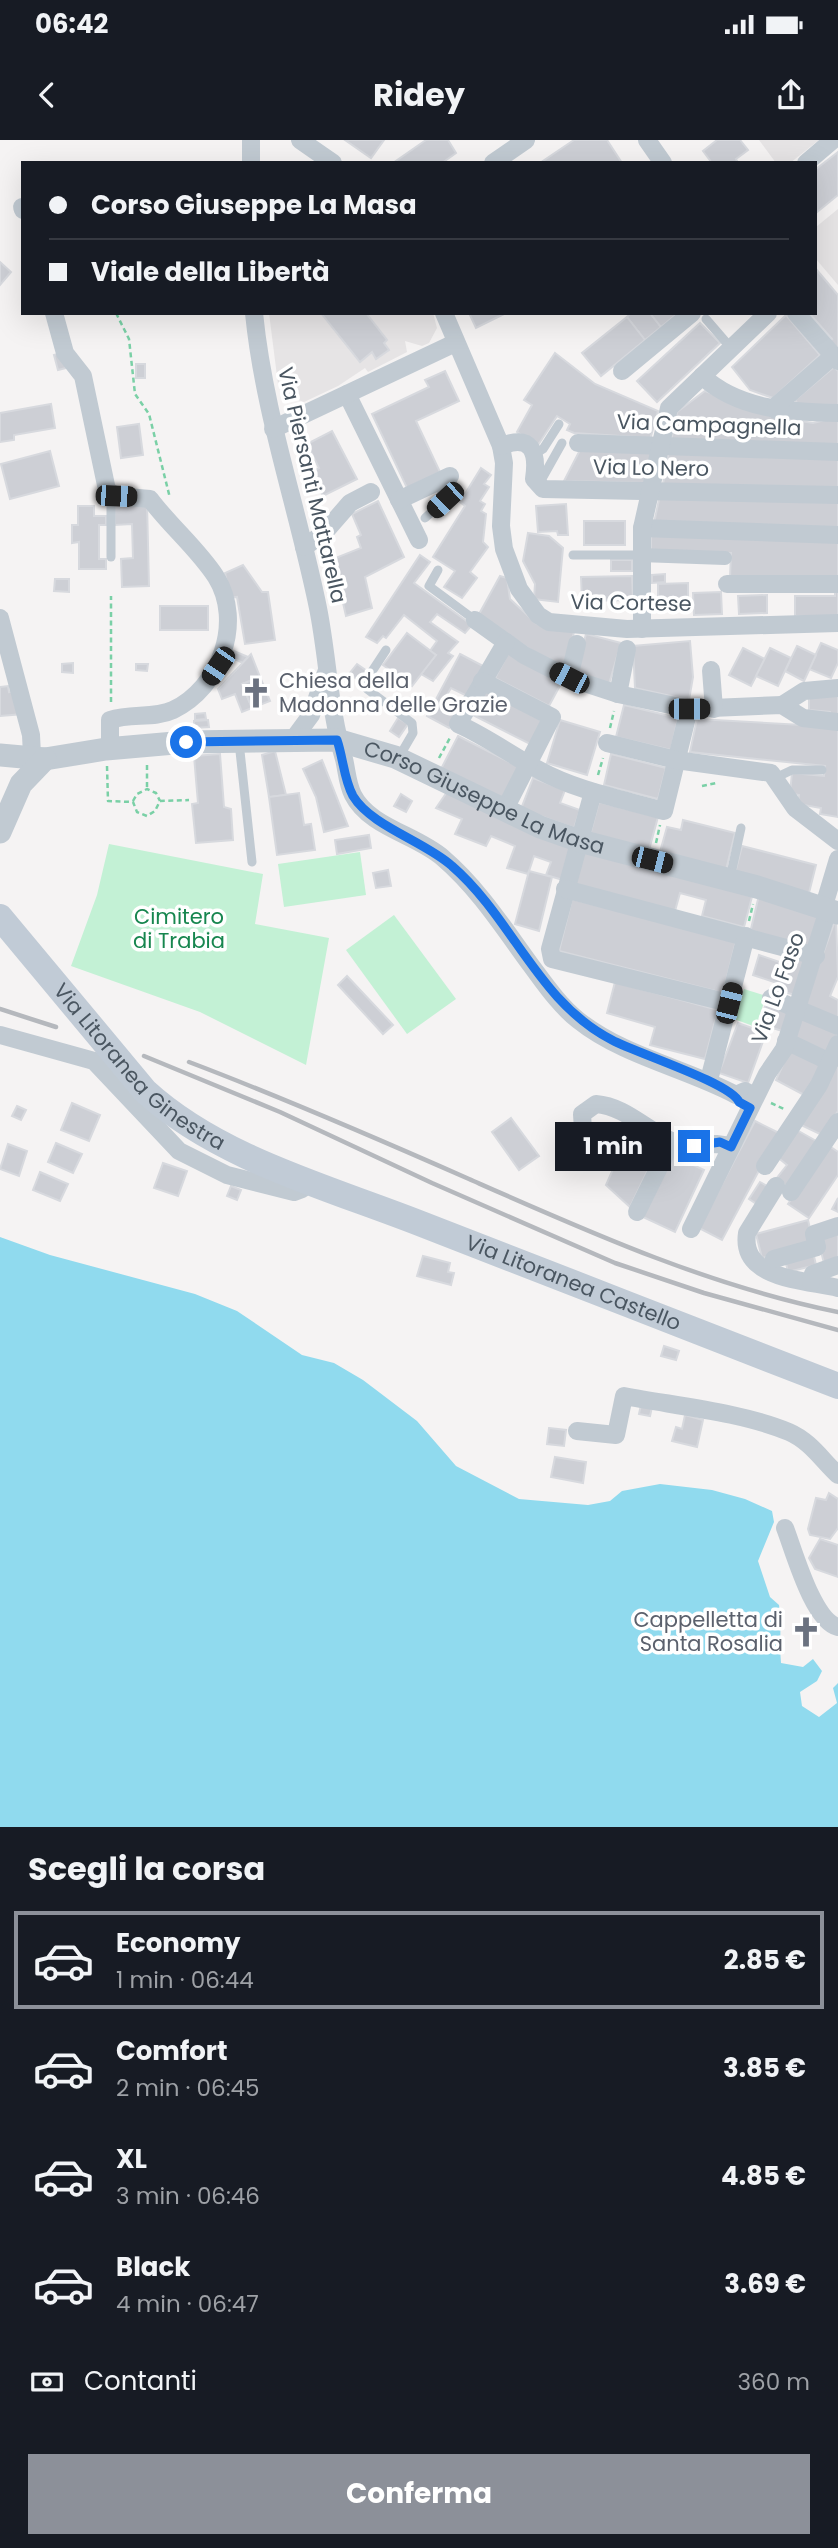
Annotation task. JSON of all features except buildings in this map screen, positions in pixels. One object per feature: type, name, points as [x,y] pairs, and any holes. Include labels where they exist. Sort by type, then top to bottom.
[{"type":"main road","name":"Via Litoranea Ginestra","points":[[0,917],[145,1091],[172,1115],[219,1143],[308,1180]]},
{"type":"main road","name":"Via Litoranea Castello","points":[[308,1180],[838,1386]]},
{"type":"street","points":[[251,140],[251,161]]},
{"type":"street","points":[[300,140],[330,161]]},
{"type":"street","points":[[496,161],[526,140]]},
{"type":"street","points":[[808,161],[833,140]]},
{"type":"street","points":[[55,315],[65,353],[83,376],[104,483],[111,494],[150,499],[215,576],[221,589],[228,622],[218,666],[191,698],[170,712],[110,720],[108,749]]},
{"type":"street","name":"Via Piersanti Mattarella","points":[[254,315],[259,360],[273,429],[304,547],[329,667],[337,740],[353,797],[373,816],[439,854],[456,870],[497,918],[551,992],[578,1021],[632,1050],[709,1080],[736,1095],[745,1091],[752,1102]]},
{"type":"street","name":"Via Cortese","points":[[445,315],[501,446],[501,526],[504,549],[528,603],[550,622],[642,629],[838,623]]},
{"type":"street","points":[[642,629],[642,528],[669,408],[766,315]]},
{"type":"street","points":[[776,410],[777,405],[835,359],[798,315]]},
{"type":"street","points":[[622,371],[699,316]]},
{"type":"street","points":[[273,429],[455,343]]},
{"type":"street","points":[[702,376],[714,387],[776,410],[838,413]]},
{"type":"street","points":[[347,394],[419,540]]},
{"type":"street","points":[[501,446],[515,440],[525,443],[538,460],[534,479],[538,486]]},
{"type":"street","name":"Via Campagnella","points":[[570,443],[838,453]]},
{"type":"street","points":[[399,500],[444,479]]},
{"type":"street","name":"Via Lo Nero","points":[[538,486],[542,489],[838,495]]},
{"type":"street","points":[[304,547],[323,534],[350,503],[371,492]]},
{"type":"street","points":[[642,528],[838,535]]},
{"type":"street","points":[[640,555],[725,558]]},
{"type":"street","points":[[727,584],[838,584]]},
{"type":"street","points":[[0,618],[38,757],[21,784],[0,832]]},
{"type":"street","points":[[475,620],[524,655],[569,678],[618,694],[689,709],[782,705],[804,691],[838,688]]},
{"type":"street","points":[[506,642],[458,723],[529,764],[593,792],[664,811],[689,709]]},
{"type":"street","points":[[569,678],[577,643]]},
{"type":"street","points":[[618,694],[627,649]]},
{"type":"street","points":[[294,738],[311,715],[329,667]]},
{"type":"street","points":[[711,670],[714,709]]},
{"type":"street","points":[[482,681],[552,717],[504,810]]},
{"type":"street","points":[[782,705],[803,718],[838,722]]},
{"type":"street","name":"Corso Giuseppe La Masa","points":[[0,755],[38,757],[147,745],[239,740],[337,740],[398,759],[504,810],[580,841],[757,887],[830,911]]},
{"type":"street","points":[[607,743],[676,760],[762,770],[775,778],[795,808],[838,841]]},
{"type":"street","points":[[593,792],[550,949],[552,959],[729,1003]]},
{"type":"street","name":"Via Lo Faso","points":[[691,1229],[752,1102],[786,1041],[830,911],[838,859]]},
{"type":"street","points":[[565,889],[816,956]]},
{"type":"street","points":[[709,1080],[746,936]]},
{"type":"street","points":[[771,998],[838,1026]]},
{"type":"street","points":[[0,1035],[94,1061],[179,1151],[227,1175],[294,1192],[302,1189],[308,1180]]},
{"type":"street","points":[[786,1041],[830,1062]]},
{"type":"street","points":[[765,1166],[819,1085],[838,1044]]},
{"type":"street","points":[[609,1147],[593,1140],[583,1130],[582,1114],[596,1104],[610,1105],[672,1142],[694,1146],[720,1142],[731,1147]]},
{"type":"street","points":[[838,1122],[827,1142],[747,1233],[746,1242],[751,1257],[766,1271],[838,1287]]},
{"type":"street","points":[[638,1212],[672,1142]]},
{"type":"street","points":[[774,1259],[817,1247],[814,1234],[838,1226]]},
{"type":"street","points":[[811,1282],[813,1274],[838,1265]]},
{"type":"street","points":[[577,1431],[616,1436],[624,1396],[752,1421],[791,1433],[819,1454],[838,1475]]},
{"type":"street","points":[[785,1528],[816,1604],[825,1619],[838,1627]]},
{"type":"lane","points":[[699,316],[731,348]]},
{"type":"lane","points":[[535,454],[543,449],[559,424]]},
{"type":"lane","points":[[538,486],[570,443]]},
{"type":"lane","points":[[425,518],[445,500],[444,479]]},
{"type":"lane","points":[[111,494],[111,557]]},
{"type":"lane","points":[[573,555],[640,555]]},
{"type":"lane","points":[[438,570],[429,586],[475,620]]},
{"type":"lane","points":[[386,650],[365,682],[367,689],[412,723],[413,733],[398,759]]},
{"type":"lane","points":[[239,740],[252,862]]},
{"type":"lane","points":[[775,778],[792,770],[822,770]]},
{"type":"lane","points":[[729,880],[741,828]]},
{"type":"path","points":[[117,315],[129,339],[135,394],[149,414],[170,499]]},
{"type":"path","points":[[110,720],[111,596]]},
{"type":"path","points":[[430,773],[458,723]]},
{"type":"path","points":[[147,745],[147,789]]},
{"type":"path","points":[[108,749],[108,800],[133,802]]},
{"type":"path","points":[[147,789],[156,793],[160,802]]},
{"type":"path","points":[[147,789],[137,794],[133,802],[137,812],[146,816],[155,811],[160,802]]},
{"type":"path","points":[[160,802],[189,800]]},
{"type":"path","points":[[652,860],[664,811]]},
{"type":"path","points":[[746,936],[757,887]]},
{"type":"shaded area","points":[[759,140],[819,140],[793,161],[775,161]]},
{"type":"shaded area","points":[[838,209],[838,285],[817,260],[817,226]]},
{"type":"shaded area","points":[[269,315],[434,315],[437,328],[429,343],[422,346],[405,341],[407,352],[368,372],[365,368],[338,386],[304,402],[284,395],[278,384]]},
{"type":"green space","name":"Cimitero di Trabia","points":[[109,844],[263,874],[255,924],[329,938],[306,1065],[200,1012],[71,966],[97,895]]},
{"type":"green space","points":[[360,852],[366,895],[284,907],[278,864]]},
{"type":"green space","points":[[394,915],[456,999],[407,1034],[346,950]]},
{"type":"green space","points":[[744,989],[766,996],[756,1027],[734,1019]]},
{"type":"water","points":[[0,1237],[50,1255],[195,1294],[237,1311],[302,1355],[334,1363],[363,1380],[417,1421],[456,1466],[519,1499],[588,1505],[610,1501],[622,1491],[660,1484],[712,1490],[745,1499],[772,1511],[774,1522],[758,1561],[770,1597],[779,1605],[781,1663],[803,1667],[813,1659],[822,1671],[817,1681],[800,1692],[802,1706],[819,1717],[837,1703],[833,1688],[838,1683],[838,1827],[0,1827]]},
{"type":"railway","points":[[0,1009],[56,1027]]},
{"type":"railway","points":[[144,1056],[280,1112],[432,1183],[615,1263],[704,1293],[838,1330]]},
{"type":"railway","points":[[189,1062],[330,1119],[650,1256],[743,1288],[838,1312]]},
{"type":"place","name":"Chiesa della Madonna delle Grazie","points":[[256,693]]},
{"type":"place","name":"Cappelletta di Santa Rosalia","points":[[806,1632]]},
{"type":"route","points":[[186,742],[294,738],[337,740],[353,797],[373,816],[439,854],[456,870],[473,887],[551,992],[578,1021],[642,1055],[709,1080],[736,1095],[739,1102],[750,1108],[731,1147],[720,1142],[694,1146]]}]
